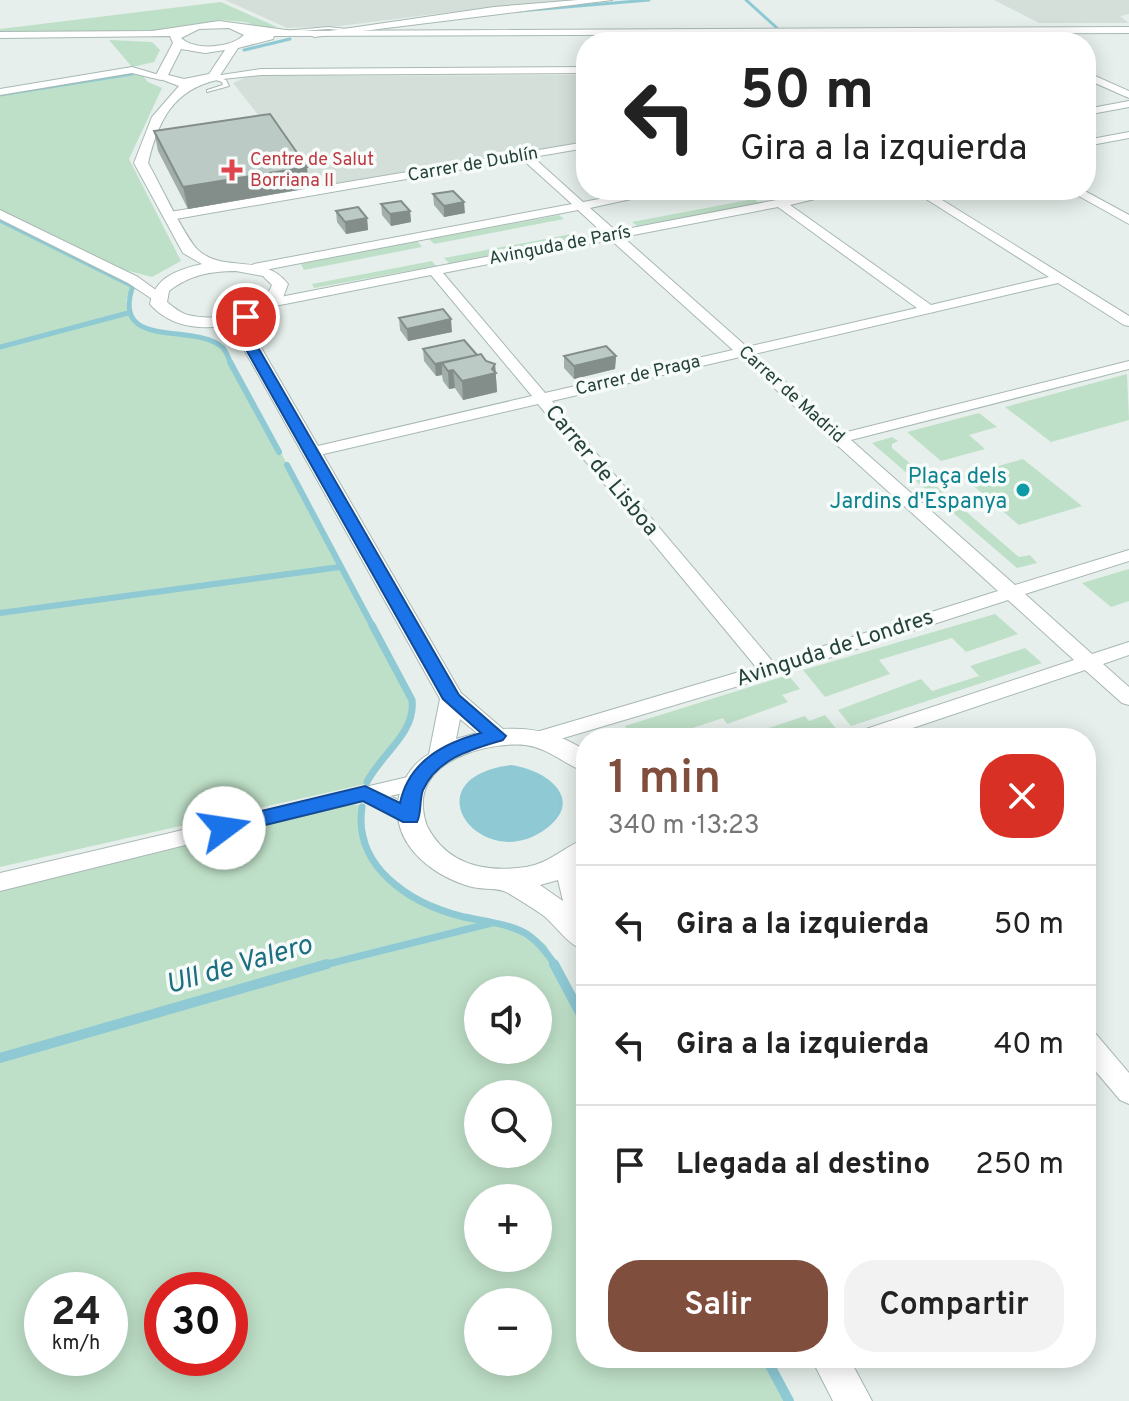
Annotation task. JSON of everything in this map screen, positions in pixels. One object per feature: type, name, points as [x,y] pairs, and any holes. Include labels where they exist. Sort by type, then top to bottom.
[{"type":"street","points":[[127,35],[208,49],[291,29],[314,34],[371,29],[608,0]]},
{"type":"street","points":[[0,35],[127,35],[184,31],[215,25],[242,39],[291,29]]},
{"type":"street","points":[[314,34],[348,29],[1129,30]]},
{"type":"street","points":[[184,31],[175,36],[167,84],[141,163],[191,253],[217,266]]},
{"type":"street","points":[[211,82],[242,39]]},
{"type":"street","points":[[0,92],[132,70],[167,84],[211,82],[261,72],[576,70]]},
{"type":"street","points":[[1096,80],[1129,95]]},
{"type":"street","points":[[1096,110],[1129,104]]},
{"type":"street","points":[[1096,141],[1129,135]]},
{"type":"street","name":"Carrer de Dublín","points":[[170,216],[576,147]]},
{"type":"street","name":"Carrer de Madrid","points":[[525,156],[1129,698]]},
{"type":"street","name":"Avinguda de París","points":[[254,268],[612,200]]},
{"type":"street","name":"Avinguda de París","points":[[275,302],[795,200]]},
{"type":"street","points":[[934,200],[1129,322]]},
{"type":"street","points":[[1092,200],[1129,220]]},
{"type":"street","points":[[780,203],[928,309]]},
{"type":"street","points":[[0,214],[133,280],[157,296]]},
{"type":"street","points":[[186,273],[191,253]]},
{"type":"street","points":[[217,266],[254,268],[276,278],[281,285],[275,302],[246,327],[176,318],[164,312],[158,304],[157,296],[169,282],[186,273],[217,266]]},
{"type":"street","name":"Carrer de Lisboa","points":[[434,270],[769,670]]},
{"type":"street","name":"Carrer de Praga","points":[[311,452],[1059,279]]},
{"type":"street","points":[[133,280],[169,282]]},
{"type":"street","points":[[246,327],[311,452],[452,699],[496,736]]},
{"type":"street","points":[[841,438],[1129,365]]},
{"type":"street","name":"Avinguda de Londres","points":[[540,738],[769,670],[1129,555]]},
{"type":"street","points":[[891,728],[1129,648]]},
{"type":"street","points":[[441,755],[452,699]]},
{"type":"street","points":[[576,756],[562,746],[540,738],[496,736],[477,739],[441,755],[416,783],[410,799],[410,816],[417,837],[431,855],[453,869],[481,878],[510,880],[540,875],[576,857]]},
{"type":"street","points":[[0,882],[416,783]]},
{"type":"street","points":[[365,793],[410,816]]},
{"type":"street","points":[[510,880],[553,908],[576,930]]},
{"type":"street","points":[[1096,1053],[1129,1092]]},
{"type":"street","points":[[835,1368],[853,1401]]},
{"type":"lane","points":[[291,29],[348,29]]},
{"type":"shaded area","points":[[225,0],[588,0],[483,8],[340,26],[287,28]]},
{"type":"shaded area","points":[[994,0],[1129,0],[1129,14],[1120,16],[1129,23],[1039,23]]},
{"type":"shaded area","points":[[576,75],[576,143],[309,188],[273,134],[233,83],[249,76]]},
{"type":"green space","points":[[221,2],[277,27],[264,29],[245,22],[221,20],[145,32],[0,33],[0,29]]},
{"type":"green space","points":[[109,40],[152,42],[160,50],[154,62],[132,67]]},
{"type":"green space","points":[[127,73],[143,76],[148,82],[162,88],[129,159],[181,261],[152,277],[117,268],[0,211],[0,95]]},
{"type":"green space","points":[[749,200],[759,203],[637,226],[632,222]]},
{"type":"green space","points":[[559,215],[564,219],[434,244],[429,239]]},
{"type":"green space","points":[[0,218],[133,286],[126,300],[127,308],[149,328],[206,338],[228,353],[412,699],[409,727],[365,784],[0,867]]},
{"type":"green space","points":[[577,233],[582,237],[450,264],[444,258]]},
{"type":"green space","points":[[417,241],[422,247],[304,270],[301,264]]},
{"type":"green space","points":[[432,261],[436,266],[314,288],[312,284]]},
{"type":"green space","points":[[1127,374],[1129,420],[1051,442],[1005,407]]},
{"type":"green space","points":[[979,413],[997,427],[969,435],[985,449],[941,461],[907,432]]},
{"type":"green space","points":[[892,437],[898,441],[892,444],[892,448],[1019,557],[1030,555],[1037,563],[1017,568],[872,443]]},
{"type":"green space","points":[[1023,459],[1082,506],[1019,525],[962,476]]},
{"type":"green space","points":[[1129,569],[1129,601],[1111,607],[1082,583]]},
{"type":"green space","points":[[995,614],[1018,634],[966,652],[952,638],[879,660],[890,674],[825,697],[803,670]]},
{"type":"green space","points":[[1025,648],[1042,663],[851,726],[838,710],[921,679],[932,691],[979,676],[970,666]]},
{"type":"green space","points":[[788,675],[800,689],[782,695],[788,702],[727,724],[723,718],[692,728],[625,726]]},
{"type":"green space","points":[[825,715],[836,728],[769,728],[805,716],[809,721]]},
{"type":"green space","points":[[347,805],[365,805],[363,822],[370,850],[385,873],[413,896],[468,916],[511,924],[530,933],[546,945],[576,1000],[576,1368],[774,1368],[792,1401],[0,1401],[0,890]]},
{"type":"water","points":[[511,765],[536,772],[547,779],[561,796],[562,806],[558,817],[547,828],[523,840],[499,841],[480,833],[466,820],[460,804],[464,787],[480,773]]},
{"type":"building","name":"Centre de Salut Borriana II","points":[[270,114],[307,167],[183,187],[154,131]]},
{"type":"building","points":[[453,191],[464,202],[444,206],[433,194]]},
{"type":"building","points":[[401,201],[410,211],[390,214],[381,204]]},
{"type":"building","points":[[358,207],[367,218],[345,222],[336,211]]},
{"type":"building","points":[[443,309],[451,319],[407,329],[399,318]]},
{"type":"building","points":[[464,340],[477,355],[435,364],[423,349]]},
{"type":"building","points":[[606,346],[616,356],[574,366],[564,356]]},
{"type":"building","points":[[481,354],[486,361],[495,364],[492,369],[496,373],[462,381],[442,363]]},
{"type":"waterway","points":[[519,11],[649,0]]},
{"type":"waterway","points":[[746,0],[777,28]]},
{"type":"waterway","points":[[244,50],[290,39]]},
{"type":"waterway","points":[[0,95],[132,74]]},
{"type":"waterway","points":[[0,220],[133,286],[129,306],[133,319],[144,327],[209,340],[223,348],[231,363]]},
{"type":"waterway","points":[[0,347],[128,313]]},
{"type":"waterway","points":[[231,363],[279,452]]},
{"type":"waterway","points":[[287,465],[373,627]]},
{"type":"waterway","points":[[0,613],[340,567]]},
{"type":"waterway","points":[[367,782],[403,733],[412,712],[412,700],[372,625]]},
{"type":"waterway","points":[[362,807],[366,848],[389,879],[405,892],[441,910],[521,931],[536,941],[556,966]]},
{"type":"waterway","name":"Ull de Valero","points":[[320,966],[492,923]]},
{"type":"waterway","name":"Ull de Valero","points":[[320,966],[327,964]]},
{"type":"waterway","points":[[554,964],[576,1005]]},
{"type":"waterway","name":"Ull de Valero","points":[[0,1058],[320,966]]},
{"type":"waterway","points":[[771,1368],[789,1401]]},
{"type":"place","name":"Centre de Salut Borriana II","points":[[232,170]]},
{"type":"place","name":"Plaça dels Jardins d'Espanya","points":[[1023,490]]},
{"type":"route","points":[[224,828],[365,793],[410,816],[410,799],[416,783],[441,755],[477,739],[496,736],[452,699],[246,337],[246,317]]}]
